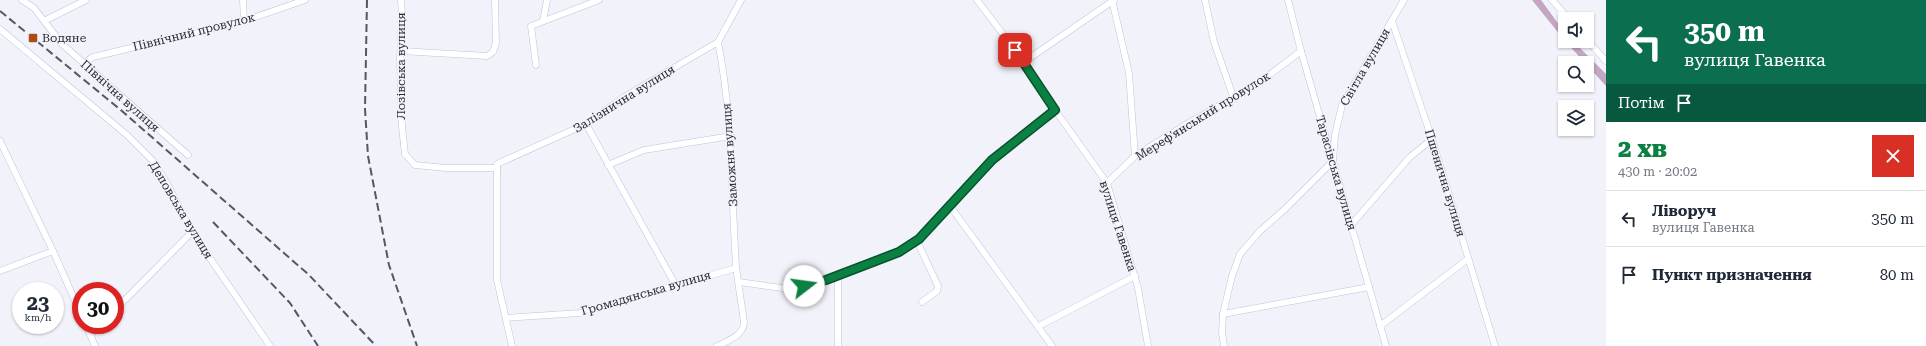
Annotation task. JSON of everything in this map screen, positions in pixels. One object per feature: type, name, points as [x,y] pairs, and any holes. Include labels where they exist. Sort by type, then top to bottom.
[{"type":"street","name":"Північна вулиця","points":[[22,0],[34,8],[62,44],[188,155]]},
{"type":"street","points":[[44,21],[86,0]]},
{"type":"street","points":[[243,0],[244,21]]},
{"type":"street","name":"Північний провулок","points":[[84,63],[93,57],[244,21],[305,0]]},
{"type":"street","name":"Лозівська вулиця","points":[[400,0],[402,15],[400,59],[402,127],[405,154],[415,165],[446,168],[497,168]]},
{"type":"street","points":[[401,51],[488,56],[493,52],[496,43],[496,0]]},
{"type":"street","points":[[543,21],[547,0]]},
{"type":"street","points":[[536,65],[531,26],[598,0]]},
{"type":"street","points":[[718,42],[740,0]]},
{"type":"street","name":"вулиця Гавенка","points":[[977,0],[1024,62],[1055,110],[1107,183],[1135,276],[1148,346]]},
{"type":"street","points":[[1024,62],[1113,0],[1129,73],[1135,156]]},
{"type":"street","points":[[1205,0],[1214,42],[1234,99]]},
{"type":"street","name":"Тарасівська вулиця","points":[[1288,0],[1301,51],[1386,346]]},
{"type":"street","name":"Світла вулиця","points":[[1333,161],[1335,135],[1342,105],[1404,0]]},
{"type":"street","points":[[1552,0],[1563,12]]},
{"type":"street","name":"Пшенична вулиця","points":[[1392,21],[1432,139],[1495,346]]},
{"type":"street","name":"Деповська вулиця","points":[[0,29],[127,135],[154,162],[169,187],[192,232],[270,346]]},
{"type":"street","name":"Залізнична вулиця","points":[[497,168],[497,164],[586,124],[624,97],[718,42]]},
{"type":"street","name":"Заможня вулиця","points":[[717,346],[740,334],[744,323],[736,268],[731,136],[724,74],[718,42]]},
{"type":"street","points":[[1594,48],[1606,61]]},
{"type":"street","name":"Мереф'янський провулок","points":[[1107,183],[1135,156],[1190,122],[1234,99],[1301,51]]},
{"type":"street","points":[[739,282],[782,288],[815,284],[899,252],[917,241],[997,156],[1055,110]]},
{"type":"street","points":[[586,124],[675,284]]},
{"type":"street","points":[[608,165],[644,150],[731,136]]},
{"type":"street","points":[[1352,225],[1409,158],[1432,139]]},
{"type":"street","points":[[0,141],[72,294]]},
{"type":"street","points":[[1224,346],[1222,314],[1236,261],[1244,248],[1333,161]]},
{"type":"street","points":[[497,168],[497,280],[512,346]]},
{"type":"street","points":[[950,206],[1039,326],[1052,346]]},
{"type":"street","points":[[124,301],[192,232]]},
{"type":"street","points":[[917,241],[938,286],[937,291],[922,302]]},
{"type":"street","points":[[0,271],[53,251]]},
{"type":"street","points":[[1380,326],[1468,259]]},
{"type":"street","name":"Громадянська вулиця","points":[[506,318],[580,312],[736,268]]},
{"type":"street","points":[[838,275],[838,346]]},
{"type":"street","points":[[1039,326],[1135,276]]},
{"type":"street","points":[[1222,314],[1369,287]]},
{"type":"street","points":[[90,335],[95,346]]},
{"type":"shaded area","points":[[1532,0],[1541,0],[1558,23],[1558,32]]},
{"type":"shaded area","points":[[1571,48],[1580,48],[1588,56],[1579,56]]},
{"type":"shaded area","points":[[1594,62],[1606,74],[1606,86],[1594,73]]},
{"type":"railway","points":[[367,0],[365,109],[368,156],[389,265],[417,346]]},
{"type":"railway","points":[[0,11],[122,111],[309,275],[376,346]]},
{"type":"railway","points":[[213,222],[290,303],[318,346]]},
{"type":"place","name":"Водяне","points":[[33,38]]},
{"type":"route","points":[[804,286],[815,284],[899,252],[919,239],[992,160],[1055,110],[1015,50]]}]
